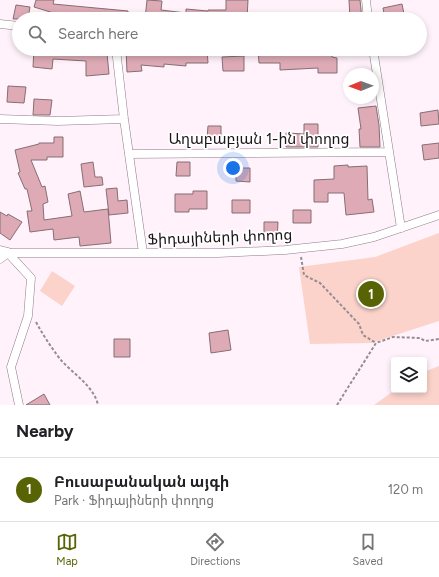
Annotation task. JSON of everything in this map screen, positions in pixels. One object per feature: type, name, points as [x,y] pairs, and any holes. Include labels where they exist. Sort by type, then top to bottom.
[{"type":"street","points":[[366,0],[367,12]]},
{"type":"street","points":[[0,24],[12,25]]},
{"type":"street","points":[[117,56],[143,254]]},
{"type":"street","points":[[374,56],[400,228]]},
{"type":"street","points":[[0,119],[58,121],[124,119]]},
{"type":"street","name":"Աղաբաբյան 1-ին փողոց","points":[[129,154],[389,152]]},
{"type":"street","name":"Ֆիդայիների փողոց","points":[[3,254],[248,253],[348,242],[374,237],[439,215]]},
{"type":"street","points":[[3,254],[31,278],[28,316],[11,367],[19,405]]},
{"type":"path","points":[[300,248],[304,275],[320,284],[359,324],[363,334],[376,343]]},
{"type":"path","points":[[28,308],[44,337],[61,359],[91,390],[98,405]]},
{"type":"path","points":[[337,405],[376,343],[393,337],[420,338],[425,341],[439,339]]},
{"type":"shaded area","points":[[439,233],[439,321],[371,343],[310,344],[299,267],[375,257]]},
{"type":"shaded area","points":[[52,271],[75,286],[62,306],[40,291]]},
{"type":"shaded area","points":[[439,366],[439,405],[374,405],[391,393],[427,393],[427,371]]},
{"type":"building","points":[[36,0],[54,0],[53,4],[128,12],[50,12],[34,7]]},
{"type":"building","points":[[147,0],[162,1],[161,10],[178,12],[146,12]]},
{"type":"building","points":[[226,0],[248,0],[247,12],[186,12],[186,9],[208,11],[226,10]]},
{"type":"building","points":[[349,0],[360,0],[361,12],[350,12]]},
{"type":"building","points":[[402,4],[404,12],[384,12],[383,8]]},
{"type":"building","points":[[16,5],[30,7],[29,12],[14,12]]},
{"type":"building","points":[[34,56],[107,56],[109,74],[86,76],[86,61],[53,59],[52,69],[33,67]]},
{"type":"building","points":[[126,56],[208,56],[208,63],[186,63],[186,66],[164,64],[164,67],[141,65],[142,71],[127,72]]},
{"type":"building","points":[[244,56],[244,71],[223,71],[222,57]]},
{"type":"building","points":[[258,56],[332,56],[337,58],[337,73],[318,73],[318,68],[280,70],[280,63],[259,63]]},
{"type":"building","points":[[8,86],[26,87],[24,103],[7,102]]},
{"type":"building","points":[[34,99],[52,100],[50,115],[33,115]]},
{"type":"building","points":[[376,106],[380,147],[360,147],[359,129],[361,129],[358,108]]},
{"type":"building","points":[[438,110],[439,124],[421,126],[420,113]]},
{"type":"building","points":[[304,124],[318,124],[318,147],[286,147],[286,133],[304,134]]},
{"type":"building","points":[[208,126],[221,126],[221,139],[207,139]]},
{"type":"building","points":[[54,137],[63,137],[63,157],[47,157],[47,160],[31,160],[42,187],[45,186],[48,202],[43,204],[44,220],[72,216],[68,194],[80,191],[84,212],[108,209],[111,243],[80,246],[79,237],[54,240],[53,229],[30,232],[27,211],[32,211],[27,189],[25,189],[18,173],[20,172],[15,150],[39,143],[54,143]]},
{"type":"building","points":[[439,143],[439,158],[424,160],[422,145]]},
{"type":"building","points":[[93,162],[95,177],[102,177],[103,185],[84,187],[81,164]]},
{"type":"building","points":[[177,162],[190,162],[190,176],[176,176]]},
{"type":"building","points":[[348,165],[348,167],[367,166],[368,200],[372,199],[374,212],[346,215],[344,193],[328,193],[328,202],[314,202],[314,180],[334,179],[334,166]]},
{"type":"building","points":[[236,168],[250,168],[250,182],[236,181]]},
{"type":"building","points":[[117,188],[118,201],[127,200],[128,213],[109,215],[106,189]]},
{"type":"building","points":[[193,191],[207,191],[207,209],[189,209],[189,212],[175,212],[175,194],[193,194]]},
{"type":"building","points":[[232,200],[250,200],[250,213],[232,213]]},
{"type":"building","points":[[293,210],[311,210],[311,223],[293,223]]},
{"type":"building","points":[[0,212],[7,216],[8,214],[22,222],[10,240],[0,233]]},
{"type":"building","points":[[264,222],[278,222],[277,241],[264,240]]},
{"type":"building","points":[[228,330],[231,350],[211,353],[209,333]]},
{"type":"building","points":[[114,339],[130,339],[130,357],[114,357]]},
{"type":"building","points":[[44,394],[50,405],[26,405]]},
{"type":"place","name":"Բուսաբանական այգի","points":[[371,294]]}]
